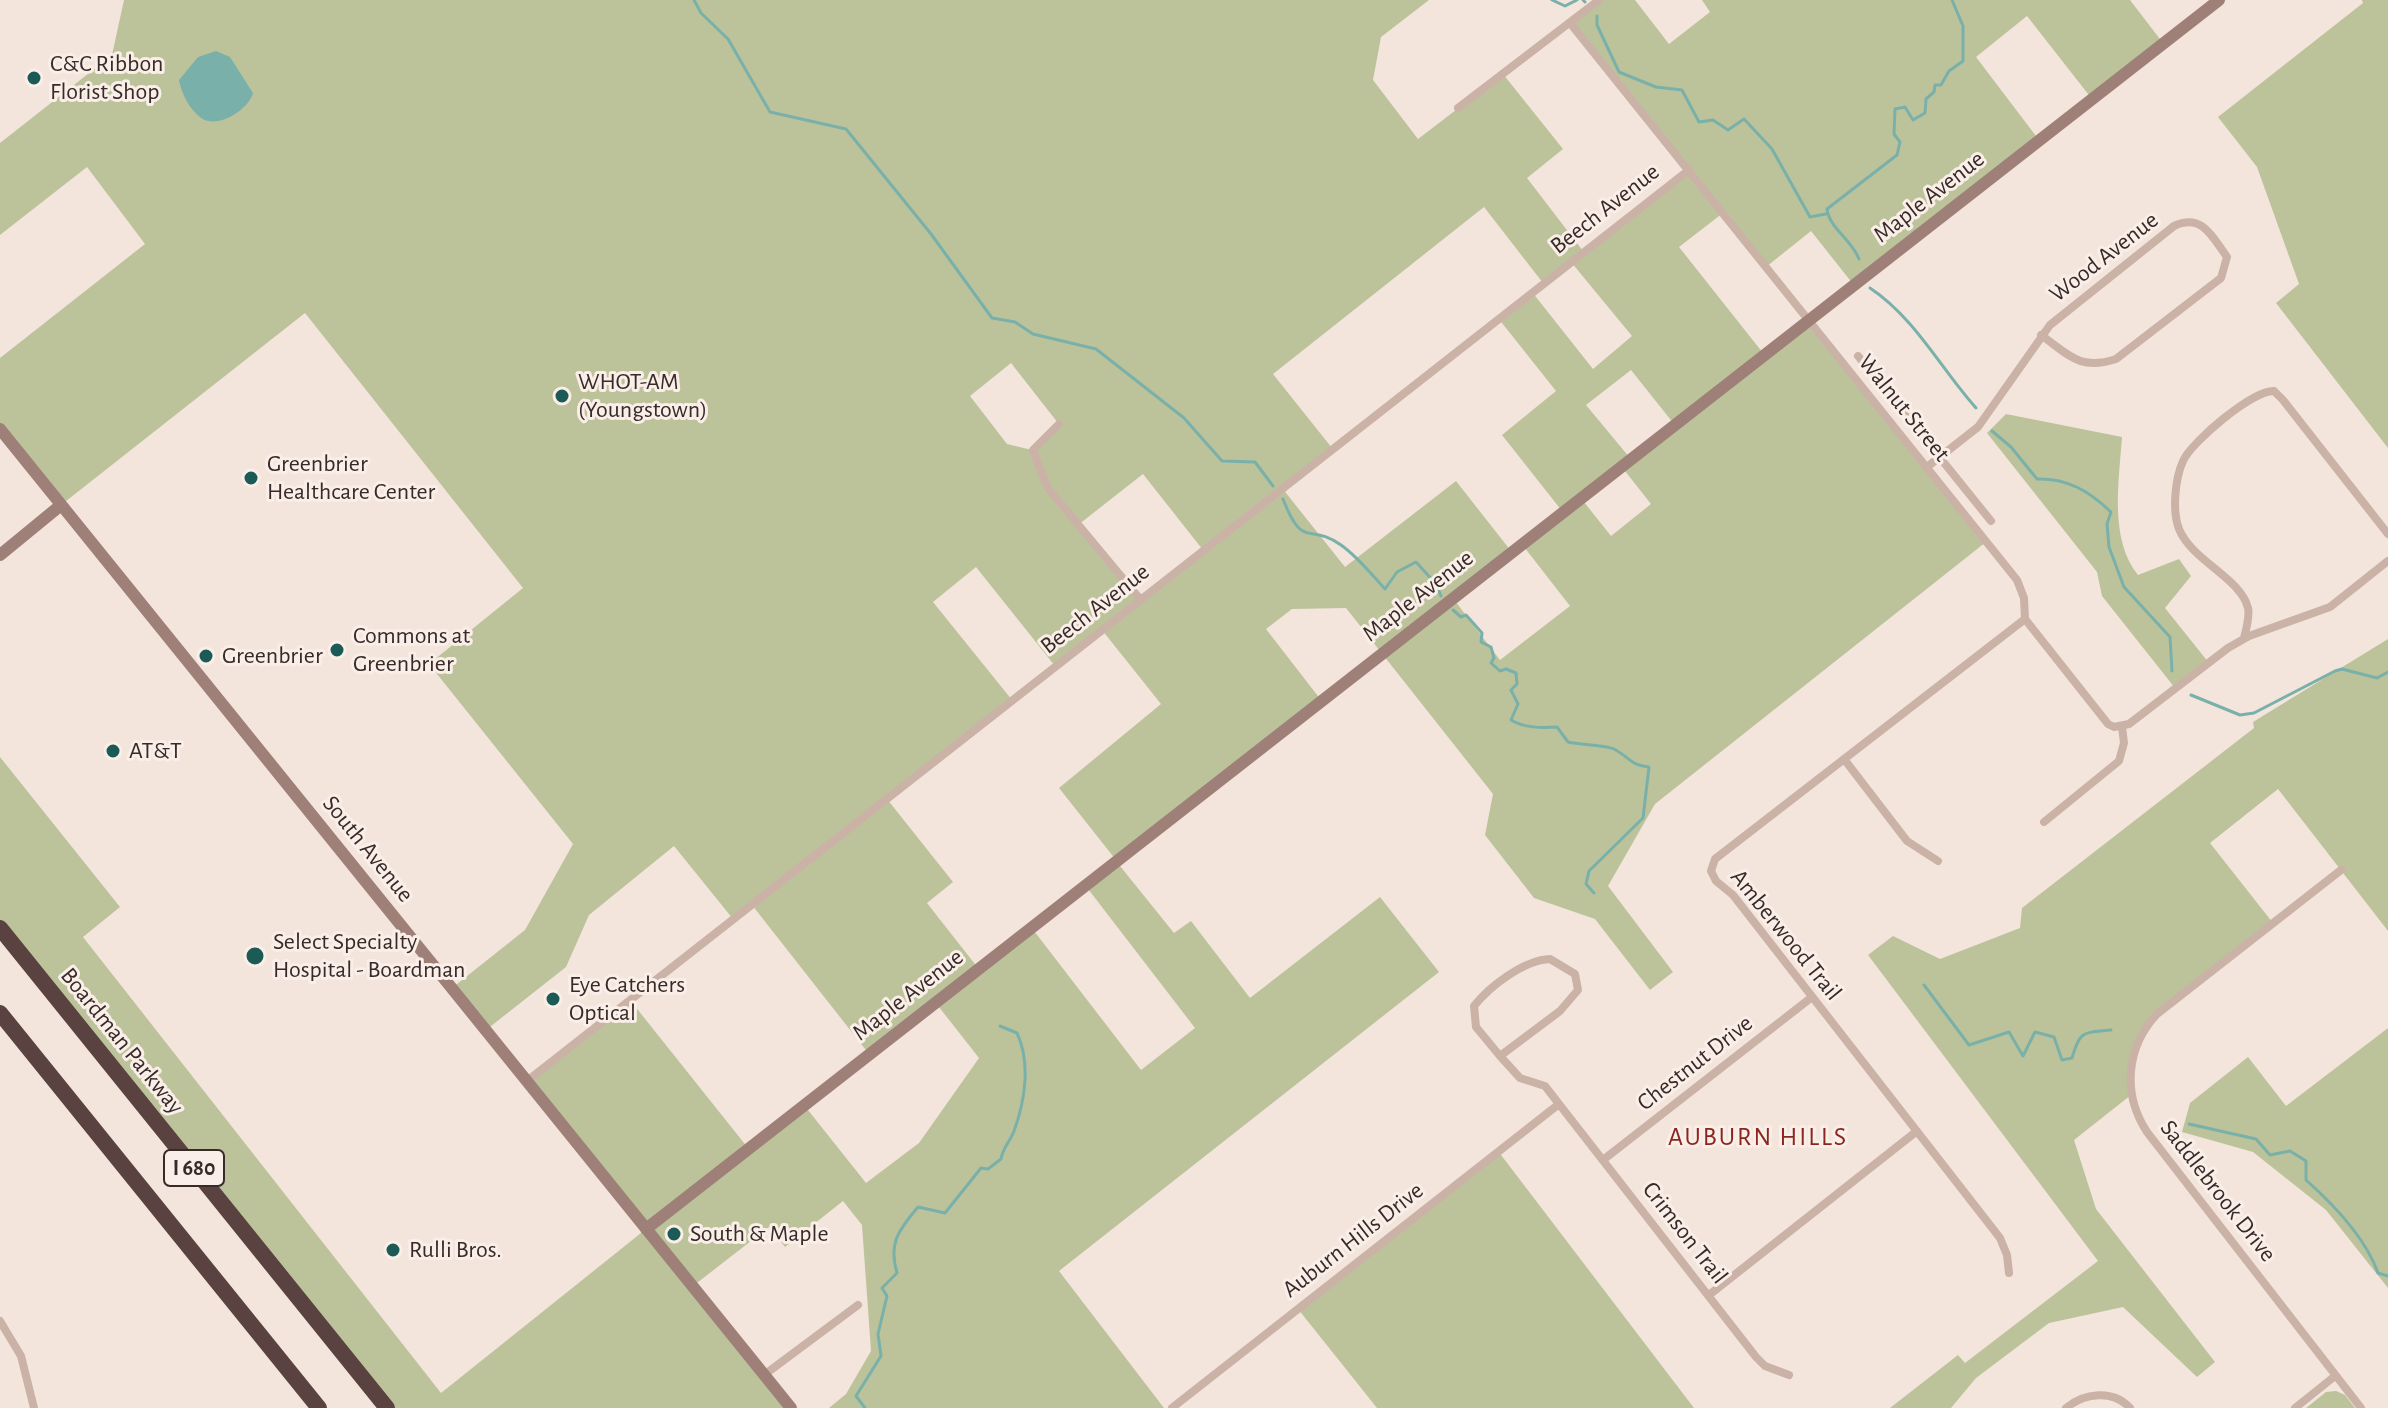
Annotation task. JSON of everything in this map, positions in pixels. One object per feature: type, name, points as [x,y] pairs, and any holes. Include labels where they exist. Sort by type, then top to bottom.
[{"type":"highway","name":"Boardman Parkway","points":[[0,928],[387,1408]]},
{"type":"highway","name":"I 680","points":[[0,1013],[319,1408]]},
{"type":"street","points":[[1458,108],[1599,0]]},
{"type":"street","name":"Maple Avenue","points":[[646,1229],[2219,0]]},
{"type":"street","name":"Walnut Street","points":[[1570,23],[2017,580],[2024,598],[2025,619],[2104,721],[2114,727],[2122,727]]},
{"type":"street","name":"Beech Avenue","points":[[527,1081],[1689,170]]},
{"type":"street","name":"Wood Avenue","points":[[1927,467],[1978,427],[2041,335],[2174,226],[2187,220],[2209,232],[2227,257],[2221,278],[2116,359],[2095,366],[2078,362],[2041,335]]},
{"type":"street","points":[[1858,356],[1991,521]]},
{"type":"street","points":[[2244,638],[2248,608],[2237,589],[2190,547],[2178,527],[2176,503],[2178,479],[2192,447],[2254,396],[2274,391],[2283,400],[2388,534]]},
{"type":"street","points":[[1059,424],[1033,450],[1040,475],[1140,599]]},
{"type":"street","name":"South Avenue","points":[[0,429],[791,1408]]},
{"type":"street","points":[[0,555],[61,505]]},
{"type":"street","points":[[2044,822],[2119,761],[2124,743],[2122,727],[2244,638],[2330,607],[2388,561]]},
{"type":"street","name":"Amberwood Trail","points":[[2009,1273],[2007,1255],[2000,1238],[1733,895],[1712,876],[1711,866],[2025,619]]},
{"type":"street","points":[[1844,759],[1907,841],[1938,861]]},
{"type":"street","name":"Saddlebrook Drive","points":[[2341,870],[2157,1014],[2138,1041],[2130,1075],[2134,1106],[2147,1132],[2361,1408]]},
{"type":"street","name":"Crimson Trail","points":[[1500,1056],[1574,997],[1578,981],[1565,965],[1550,959],[1531,962],[1474,1006],[1473,1021],[1500,1056],[1520,1078],[1545,1086],[1756,1357],[1765,1366],[1789,1375]]},
{"type":"street","name":"Chestnut Drive","points":[[1603,1160],[1812,997]]},
{"type":"street","name":"Auburn Hills Drive","points":[[1172,1408],[1559,1104]]},
{"type":"street","points":[[1709,1295],[1917,1131]]},
{"type":"street","points":[[764,1375],[858,1305]]},
{"type":"street","points":[[0,1321],[21,1356],[34,1408]]},
{"type":"street","points":[[2295,1408],[2335,1376]]},
{"type":"street","points":[[2066,1408],[2094,1396],[2117,1397],[2130,1408]]},
{"type":"green space","points":[[124,0],[1429,0],[1381,37],[1373,80],[1418,139],[1503,74],[1563,149],[1527,178],[1583,251],[1689,170],[1570,23],[1599,0],[1635,0],[1669,44],[1710,12],[1702,0],[2130,0],[2163,43],[2092,99],[2027,16],[1976,57],[2039,140],[1853,284],[1811,231],[1766,267],[1723,213],[1679,247],[1763,353],[1807,319],[1986,542],[1655,804],[1608,886],[1673,972],[1650,990],[1595,919],[1534,898],[1485,835],[1493,794],[1346,608],[1292,609],[1266,629],[1321,700],[1116,861],[1174,933],[1191,921],[1250,998],[1380,897],[1439,972],[1059,1271],[1164,1408],[829,1408],[846,1394],[871,1351],[862,1225],[843,1201],[785,1247],[769,1227],[693,1286],[791,1408],[387,1408],[0,928],[0,757],[120,907],[83,937],[441,1393],[646,1229],[527,1081],[630,1000],[748,1148],[804,1105],[866,1183],[919,1143],[979,1058],[935,1002],[869,1054],[752,905],[733,919],[674,846],[589,915],[566,967],[486,1030],[452,988],[525,930],[573,844],[429,664],[523,588],[305,313],[61,505],[0,429],[0,358],[145,244],[87,167],[0,235],[0,143],[112,55]],"holes":[[[1484,207],[1543,283],[1571,262],[1632,336],[1593,369],[1532,292],[1498,318],[1556,391],[1502,435],[1562,511],[1521,543],[1570,606],[1500,660],[1452,597],[1511,551],[1456,481],[1345,567],[1282,488],[1332,448],[1273,374]],[[1011,363],[1058,423],[1032,450],[1007,444],[970,396]],[[1631,370],[1674,424],[1630,458],[1586,405]],[[1621,466],[1651,504],[1611,536],[1580,497]],[[1143,474],[1203,550],[1140,599],[1078,525]],[[976,567],[1055,666],[1102,630],[1161,704],[1059,788],[1116,860],[1085,885],[1195,1028],[1141,1070],[1031,927],[978,968],[927,903],[953,882],[887,799],[1012,700],[933,602]]]},
{"type":"green space","points":[[2362,0],[2388,0],[2388,448],[2276,303],[2299,284],[2257,167],[2218,117],[2363,3]]},
{"type":"green space","points":[[2006,414],[2122,437],[2119,527],[2129,561],[2138,575],[2179,559],[2191,576],[2165,608],[2209,663],[2175,688],[2102,596],[2097,572],[1987,433]]},
{"type":"green space","points":[[2388,639],[2388,931],[2278,789],[2210,843],[2273,923],[2165,1007],[2138,1041],[2131,1095],[2074,1140],[2096,1209],[2215,1362],[2197,1377],[2123,1307],[2049,1323],[1976,1378],[1951,1408],[1890,1408],[1958,1355],[1965,1363],[2098,1261],[1868,955],[1893,936],[1940,959],[2020,928],[2022,908],[2254,728],[2253,722]]},
{"type":"green space","points":[[2388,1028],[2388,1288],[2326,1210],[2253,1152],[2182,1132],[2190,1103],[2248,1057],[2286,1106]]},
{"type":"green space","points":[[1498,1151],[1694,1408],[1377,1408],[1298,1309]]},
{"type":"green space","points":[[2336,1391],[2345,1395],[2355,1408],[2306,1408],[2326,1392]]},
{"type":"water","points":[[216,51],[230,57],[253,93],[246,105],[232,116],[208,121],[197,115],[190,106],[179,80],[198,57]]},
{"type":"waterway","points":[[694,0],[701,13],[728,39],[770,112],[846,129],[931,234],[992,318],[1015,322],[1033,334],[1096,349],[1184,418],[1222,461],[1255,462],[1273,486]]},
{"type":"waterway","points":[[1552,0],[1565,6],[1577,0]]},
{"type":"waterway","points":[[1859,259],[1832,222],[1827,209],[1897,155],[1900,142],[1894,134],[1895,109],[1905,107],[1913,120],[1925,113],[1926,99],[1934,92],[1935,85],[1941,85],[1949,71],[1963,61],[1963,26],[1952,0]]},
{"type":"waterway","points":[[1597,16],[1597,25],[1619,72],[1656,87],[1682,90],[1699,122],[1713,120],[1728,130],[1744,119],[1772,149],[1810,217],[1826,214]]},
{"type":"waterway","points":[[1870,288],[1901,314],[1976,408]]},
{"type":"waterway","points":[[1992,431],[2011,447],[2037,479],[2077,487],[2111,512],[2107,524],[2109,547],[2124,587],[2170,637],[2172,671]]},
{"type":"waterway","points":[[1283,499],[1296,525],[1308,533],[1321,535],[1341,545],[1385,589],[1397,572],[1416,562],[1436,584],[1441,596]]},
{"type":"waterway","points":[[1453,610],[1461,617],[1466,615],[1482,633],[1481,642],[1491,647],[1494,658],[1491,663],[1500,671],[1506,669],[1516,673],[1517,684],[1511,690],[1518,704],[1511,720],[1527,726],[1557,727],[1568,742],[1610,748],[1634,763],[1649,767],[1643,818],[1589,871],[1586,884],[1594,893]]},
{"type":"waterway","points":[[2191,695],[2240,715],[2254,713],[2335,671],[2342,669],[2377,678],[2388,672]]},
{"type":"waterway","points":[[1924,985],[1969,1045],[2009,1032],[2023,1056],[2035,1032],[2054,1037],[2062,1060],[2072,1058],[2084,1035],[2111,1030]]},
{"type":"waterway","points":[[865,1408],[856,1396],[881,1356],[878,1334],[887,1296],[882,1288],[897,1273],[894,1253],[897,1237],[918,1207],[945,1213],[981,1168],[988,1169],[1001,1159],[1014,1131],[1023,1095],[1024,1057],[1017,1033],[1000,1026]]},
{"type":"waterway","points":[[2189,1124],[2256,1139],[2270,1155],[2290,1151],[2306,1161],[2306,1180],[2348,1223],[2373,1260],[2378,1273],[2388,1276]]},
{"type":"place","name":"C&C Ribbon Florist Shop","points":[[34,78]]},
{"type":"place","name":"WHOT-AM (Youngstown)","points":[[562,396]]},
{"type":"place","name":"Greenbrier Healthcare Center","points":[[251,478]]},
{"type":"place","name":"Commons at Greenbrier","points":[[337,650]]},
{"type":"place","name":"Greenbrier","points":[[206,656]]},
{"type":"place","name":"AT&T","points":[[113,751]]},
{"type":"place","name":"Select Specialty Hospital - Boardman","points":[[255,956]]},
{"type":"place","name":"Eye Catchers Optical","points":[[553,999]]},
{"type":"place","name":"South & Maple","points":[[674,1234]]},
{"type":"place","name":"Rulli Bros.","points":[[393,1250]]},
{"type":"district","name":"AUBURN HILLS","points":[[1758,1137]]}]
